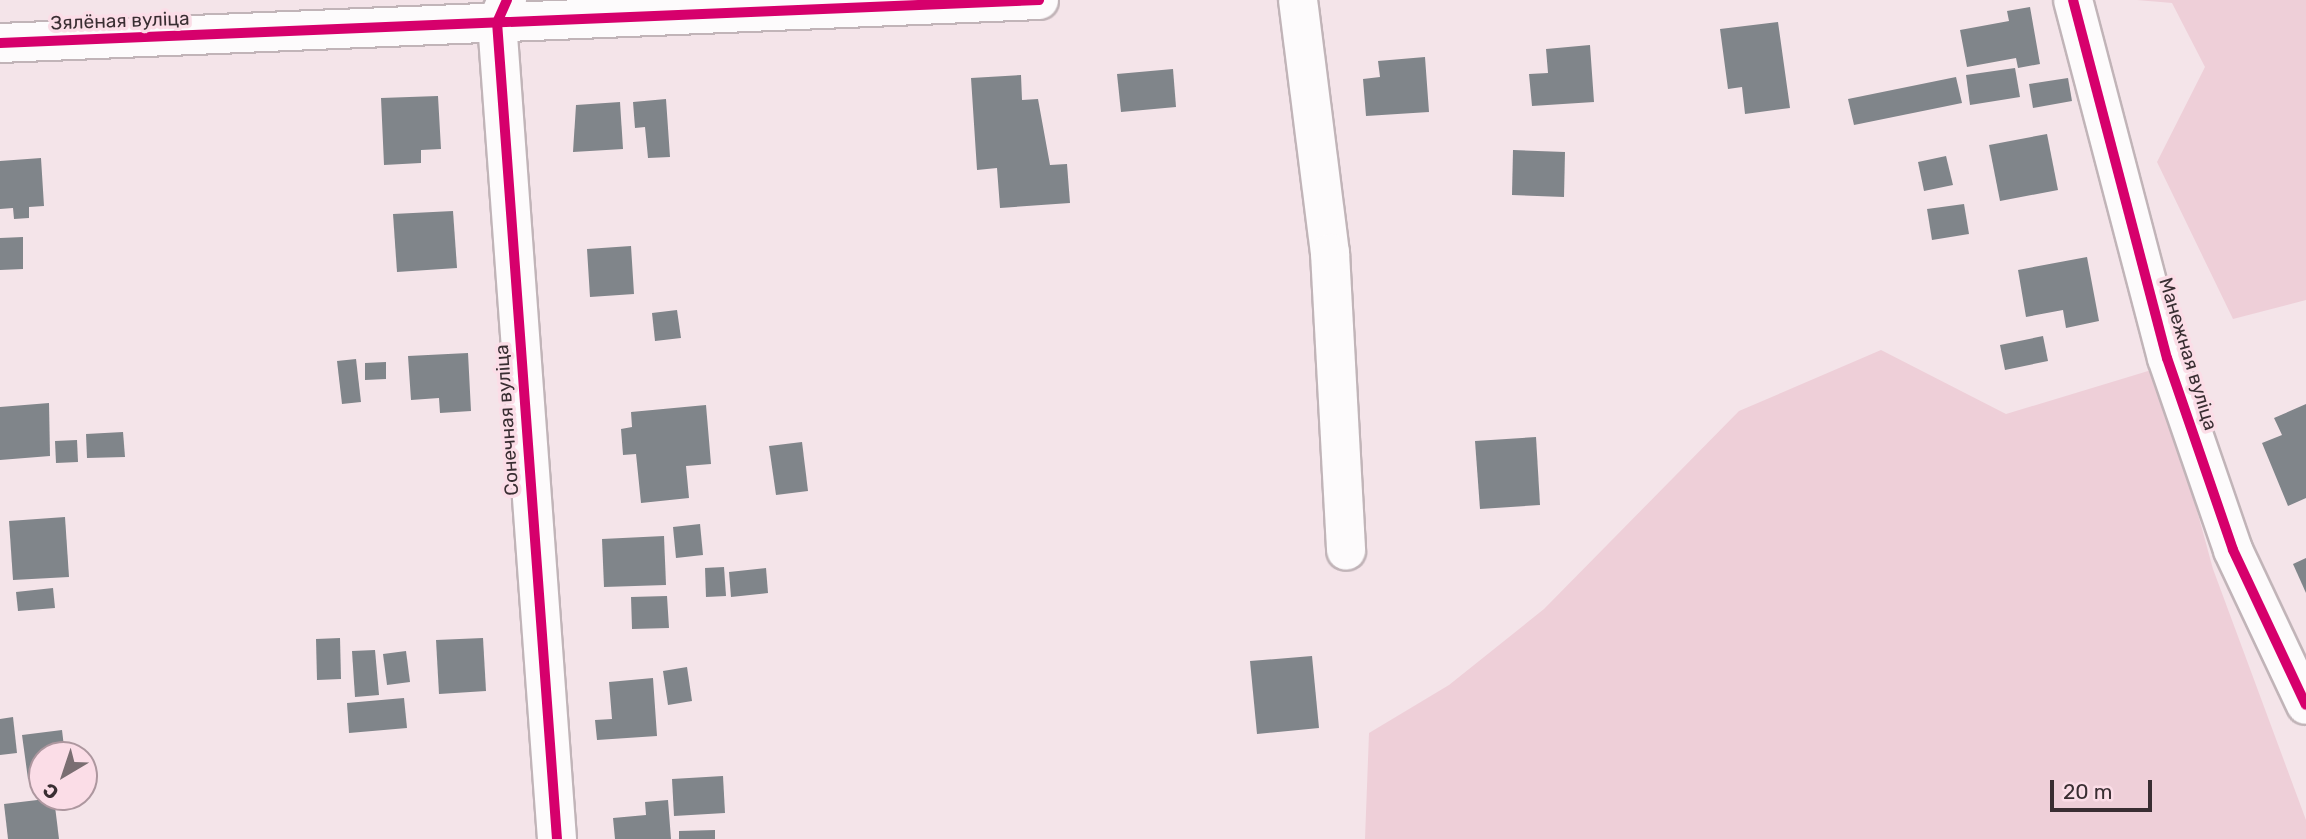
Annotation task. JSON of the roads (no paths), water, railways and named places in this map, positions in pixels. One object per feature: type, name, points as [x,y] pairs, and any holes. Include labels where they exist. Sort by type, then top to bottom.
[{"type":"street","name":"Зялёная вуліца","points":[[0,43],[502,11],[1039,0]]},
{"type":"street","points":[[1298,0],[1330,253],[1346,551]]},
{"type":"street","name":"Манежная вуліца","points":[[2073,0],[2167,358],[2233,550],[2306,705]]},
{"type":"street","name":"Сонечная вуліца","points":[[502,11],[557,839]]}]
